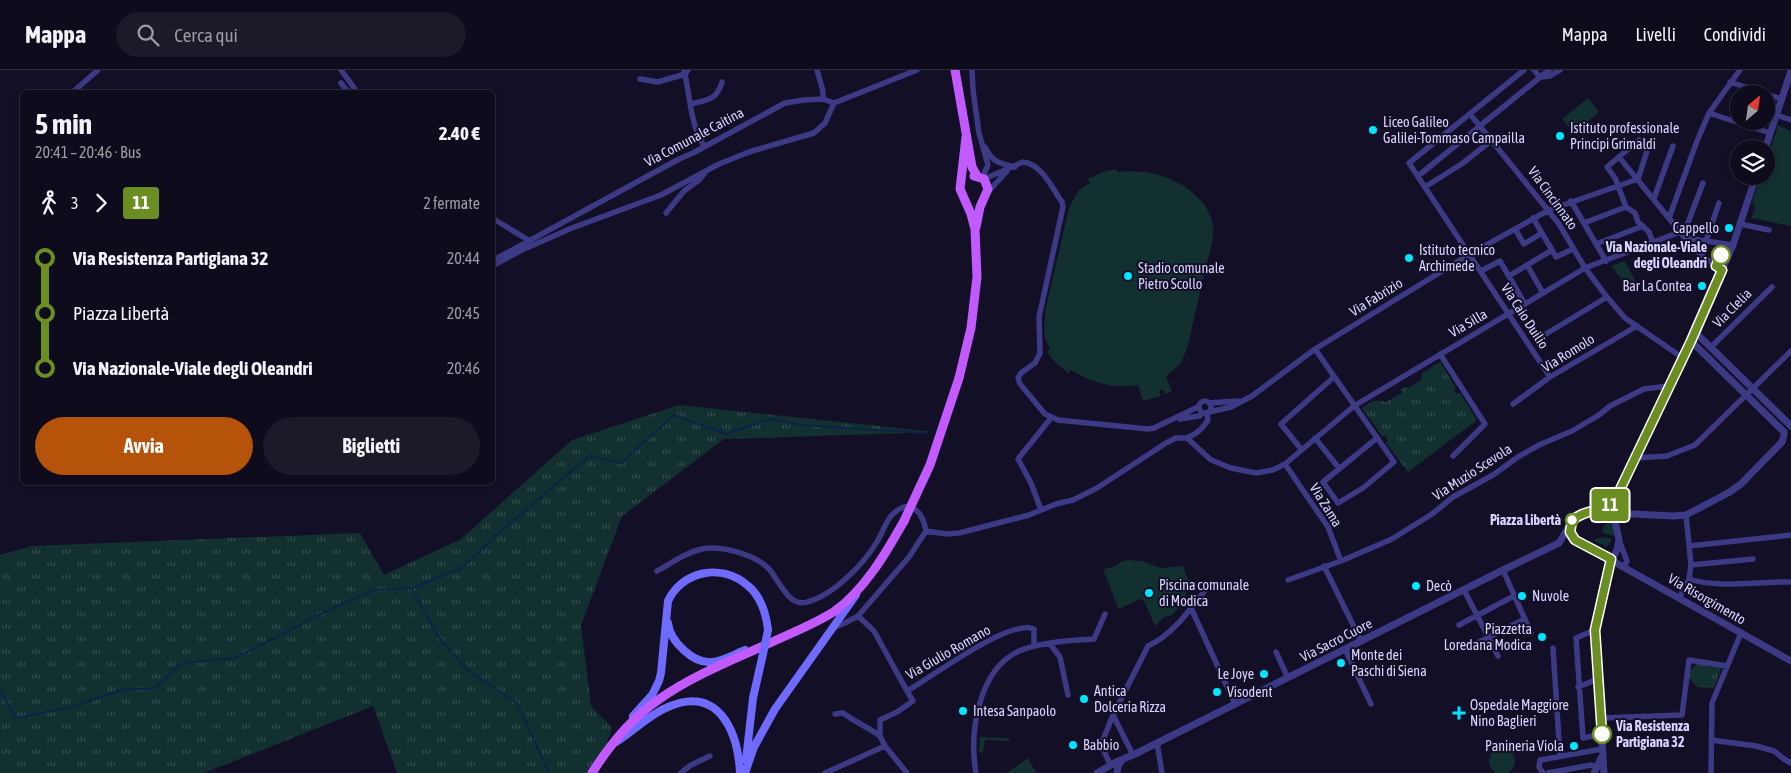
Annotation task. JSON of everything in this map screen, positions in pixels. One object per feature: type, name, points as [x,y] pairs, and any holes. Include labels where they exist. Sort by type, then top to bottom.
[{"type":"main road","points":[[955,70],[972,167],[988,187],[975,229]]},
{"type":"main road","points":[[745,773],[754,747],[775,709],[893,541],[930,465],[965,356],[977,277],[975,229],[966,200],[961,194],[966,137]]},
{"type":"main road","points":[[961,185],[969,176],[981,178]]},
{"type":"main road","points":[[966,200],[974,203],[985,196]]},
{"type":"main road","points":[[592,773],[621,730],[657,687],[661,673],[666,609],[672,592],[687,578],[703,572],[712,572],[729,575],[748,585],[758,597],[764,609],[768,630],[753,698],[745,773]]},
{"type":"main road","points":[[613,744],[647,708],[674,690],[711,670],[792,633],[834,611],[860,589]]},
{"type":"main road","points":[[666,609],[671,635],[677,644],[691,655],[706,661],[712,662],[792,633]]},
{"type":"main road","points":[[613,744],[648,718],[668,707],[687,702],[701,703],[720,713],[730,725],[738,751],[740,773]]},
{"type":"street","points":[[75,90],[98,70]]},
{"type":"street","points":[[341,70],[356,90]]},
{"type":"street","points":[[817,70],[823,91],[823,99]]},
{"type":"street","points":[[495,264],[522,250],[598,217],[661,195],[719,164],[749,152],[814,134],[825,123],[834,103],[917,70]]},
{"type":"street","points":[[972,70],[972,90],[980,137],[988,166],[981,178]]},
{"type":"street","points":[[1524,70],[1409,163],[1418,176],[1549,70]]},
{"type":"street","points":[[1534,70],[1540,77]]},
{"type":"street","points":[[1669,218],[1709,113],[1740,70]]},
{"type":"street","points":[[640,79],[658,82],[686,71],[692,104],[692,117],[704,146]]},
{"type":"street","points":[[1768,140],[1791,71]]},
{"type":"street","points":[[1540,77],[1558,72]]},
{"type":"street","points":[[692,104],[712,98],[719,92],[722,82]]},
{"type":"street","points":[[1730,82],[1739,85]]},
{"type":"street","points":[[341,83],[346,90]]},
{"type":"street","points":[[1775,97],[1782,99]]},
{"type":"street","name":"Via Comunale Caitina","points":[[495,259],[785,103],[823,99],[834,103]]},
{"type":"street","points":[[1709,113],[1770,133]]},
{"type":"street","name":"Via Cincinnato","points":[[1470,114],[1549,210],[1585,268],[1625,318],[1683,358]]},
{"type":"street","points":[[1776,115],[1791,120]]},
{"type":"street","points":[[980,137],[990,156],[995,161],[1013,167]]},
{"type":"street","points":[[1425,187],[1462,162],[1490,137]]},
{"type":"street","points":[[1638,179],[1647,151],[1639,140],[1607,167],[1615,178],[1626,207],[1635,213],[1638,222],[1649,232],[1653,243]]},
{"type":"street","points":[[1654,198],[1673,146]]},
{"type":"street","points":[[1619,157],[1700,255],[1719,268]]},
{"type":"street","points":[[981,178],[1024,162],[1040,169],[1062,202],[1063,207],[1039,317],[1040,353],[1035,363],[1021,373],[1018,378],[1020,384],[1045,414],[1051,418],[1148,429],[1198,407],[1202,401],[1209,403],[1243,400]]},
{"type":"street","points":[[985,196],[1013,167]]},
{"type":"street","points":[[666,213],[684,191],[700,180],[705,172]]},
{"type":"street","name":"Via Caio Duilio","points":[[1418,176],[1550,377]]},
{"type":"street","name":"Via Fabrizio","points":[[1173,419],[1189,418],[1231,407],[1252,396],[1315,349],[1470,254],[1533,218],[1571,201],[1638,179]]},
{"type":"street","points":[[1683,235],[1703,183]]},
{"type":"street","points":[[1572,521],[1579,514],[1610,505],[1615,500],[1695,332],[1719,268],[1740,224],[1753,185]]},
{"type":"street","points":[[1571,201],[1606,261]]},
{"type":"street","points":[[1706,241],[1719,203]]},
{"type":"street","points":[[1584,223],[1626,207]]},
{"type":"street","points":[[1533,218],[1556,257],[1573,249]]},
{"type":"street","points":[[495,220],[530,241]]},
{"type":"street","points":[[1740,224],[1769,230]]},
{"type":"street","points":[[1596,244],[1643,226]]},
{"type":"street","points":[[1515,229],[1524,244],[1542,233]]},
{"type":"street","points":[[549,230],[556,235]]},
{"type":"street","points":[[1683,235],[1729,245]]},
{"type":"street","name":"Via Silla","points":[[1285,464],[1354,406],[1585,268],[1653,243],[1683,235]]},
{"type":"street","points":[[1509,276],[1552,250]]},
{"type":"street","points":[[1481,271],[1500,261],[1525,304]]},
{"type":"street","points":[[1527,265],[1543,293]]},
{"type":"street","name":"Via Clelia","points":[[1711,347],[1772,287]]},
{"type":"street","points":[[1541,337],[1607,297]]},
{"type":"street","name":"Via Romolo","points":[[1514,404],[1550,377],[1636,326]]},
{"type":"street","points":[[1588,512],[1686,515],[1741,484],[1783,436],[1785,428],[1791,426],[1695,332]]},
{"type":"street","points":[[1691,341],[1783,436],[1791,440]]},
{"type":"street","points":[[1315,349],[1394,462],[1363,488],[1338,503],[1322,482],[1377,438]]},
{"type":"street","points":[[1636,458],[1667,456],[1695,445],[1791,351]]},
{"type":"street","points":[[1440,354],[1486,424],[1453,456]]},
{"type":"street","points":[[1301,449],[1281,424],[1334,377]]},
{"type":"street","name":"Via Muzio Scevola","points":[[1288,580],[1392,540],[1408,531],[1453,497],[1471,488],[1539,445],[1583,425],[1610,406],[1644,388],[1669,386]]},
{"type":"street","points":[[926,531],[946,534],[959,533],[1003,523],[1056,504],[1073,500],[1097,488],[1166,443],[1176,438],[1187,438],[1198,433],[1208,420],[1209,416],[1207,413],[1211,407],[1209,403]]},
{"type":"street","points":[[1198,407],[1200,412],[1207,413]]},
{"type":"street","points":[[1041,510],[1031,483],[1018,459],[1051,418]]},
{"type":"street","points":[[1187,438],[1211,460],[1231,468],[1256,473],[1273,470],[1285,464]]},
{"type":"street","points":[[1315,438],[1339,468]]},
{"type":"street","name":"Via Zama","points":[[1285,464],[1328,528],[1341,561]]},
{"type":"street","points":[[657,571],[699,549],[715,548],[741,553],[758,560],[770,570],[787,594],[797,602],[806,603],[827,592],[861,564],[878,540],[891,515],[900,509],[910,508],[917,510],[924,519],[926,531],[909,557],[858,616],[845,624],[834,627]]},
{"type":"street","points":[[1616,512],[1619,540],[1627,561],[1624,566]]},
{"type":"street","points":[[1679,598],[1689,579],[1691,565],[1686,515]]},
{"type":"street","name":"Via Sacro Cuore","points":[[1108,766],[1560,541],[1572,521]]},
{"type":"street","name":"Via Risorgimento","points":[[1572,521],[1570,532],[1575,540],[1791,661]]},
{"type":"street","points":[[1689,546],[1791,535]]},
{"type":"street","points":[[1604,773],[1595,630],[1611,559],[1617,550],[1619,540]]},
{"type":"street","points":[[1691,565],[1753,559]]},
{"type":"street","points":[[1324,566],[1361,641]]},
{"type":"street","points":[[1503,570],[1531,633]]},
{"type":"street","points":[[1689,579],[1709,584],[1767,581],[1791,582]]},
{"type":"street","points":[[1122,760],[1116,773],[1108,766],[1101,745],[1113,715],[1148,646],[1159,641],[1191,608],[1206,588]]},
{"type":"street","points":[[1464,590],[1498,656]]},
{"type":"street","points":[[1459,625],[1514,596]]},
{"type":"street","points":[[1191,608],[1235,704]]},
{"type":"street","points":[[976,773],[974,748],[976,722],[982,694],[988,681],[1006,660],[1017,652],[1034,646],[1094,639],[1105,614]]},
{"type":"street","points":[[858,616],[874,631],[907,691]]},
{"type":"street","points":[[1471,646],[1525,620]]},
{"type":"street","name":"Via Giulio Romano","points":[[880,736],[880,720],[898,712],[913,701],[907,691],[974,648],[1012,630],[1028,627],[1034,629],[1034,646]]},
{"type":"street","points":[[1595,630],[1576,638],[1578,687],[1583,738],[1602,734]]},
{"type":"street","points":[[1711,773],[1712,703],[1741,633]]},
{"type":"street","points":[[1050,644],[1060,657],[1068,696]]},
{"type":"street","points":[[1553,648],[1560,756]]},
{"type":"street","points":[[1345,649],[1371,704]]},
{"type":"street","points":[[1276,652],[1288,678]]},
{"type":"street","points":[[1601,718],[1682,715],[1689,660],[1727,666]]},
{"type":"street","points":[[1578,687],[1598,679]]},
{"type":"street","points":[[835,714],[843,713],[880,736],[885,746],[905,771],[897,773]]},
{"type":"street","points":[[1113,715],[1133,755]]},
{"type":"street","points":[[1711,740],[1756,746],[1774,751],[1791,762]]},
{"type":"street","points":[[1157,743],[1162,773]]},
{"type":"street","points":[[825,773],[885,746]]},
{"type":"street","points":[[1543,773],[1539,767],[1540,760],[1602,751]]},
{"type":"street","points":[[1548,773],[1591,765],[1596,770],[1602,751]]},
{"type":"street","points":[[683,772],[710,756]]},
{"type":"street","points":[[1097,773],[1108,766]]},
{"type":"green space","points":[[1588,98],[1599,112],[1574,133],[1562,119]]},
{"type":"green space","points":[[1777,125],[1791,131],[1791,226],[1751,218],[1755,209],[1752,203],[1757,185],[1775,185],[1775,140],[1773,140]]},
{"type":"green space","name":"Stadio comunale Pietro Scollo","points":[[1116,169],[1118,172],[1137,171],[1155,174],[1177,182],[1187,188],[1204,204],[1210,214],[1213,225],[1212,242],[1187,349],[1180,364],[1166,376],[1172,392],[1165,394],[1164,390],[1159,390],[1161,396],[1143,401],[1138,385],[1120,386],[1103,384],[1071,370],[1068,373],[1053,360],[1047,351],[1050,349],[1045,338],[1046,307],[1069,208],[1078,191],[1090,183],[1088,179],[1103,172]]},
{"type":"green space","points":[[1625,261],[1640,289],[1632,293],[1611,266]]},
{"type":"green space","points":[[1440,362],[1456,388],[1454,390],[1456,393],[1460,393],[1477,420],[1408,472],[1386,443],[1388,440],[1385,436],[1382,436],[1362,408],[1373,401],[1386,402],[1402,393],[1401,389],[1409,388],[1421,380],[1422,373]]},
{"type":"green space","points":[[679,405],[935,432],[724,439],[622,516],[581,625],[591,706],[612,728],[597,773],[397,773],[373,706],[204,773],[0,773],[0,555],[32,546],[360,533],[384,575],[461,539],[572,440]]},
{"type":"green space","points":[[1609,518],[1613,526],[1614,536],[1603,533],[1602,530]]},
{"type":"green space","points":[[1602,537],[1612,539],[1607,547],[1593,540]]},
{"type":"green space","name":"Piscina comunale di Modica","points":[[1128,560],[1142,561],[1160,568],[1183,566],[1188,579],[1193,584],[1186,592],[1185,600],[1172,615],[1164,617],[1155,626],[1144,601],[1140,599],[1119,609],[1117,605],[1103,569],[1116,566]]},
{"type":"green space","points":[[1698,663],[1720,667],[1721,670],[1714,688],[1697,687],[1689,678],[1689,671]]},
{"type":"green space","points":[[980,737],[1009,738],[1009,741],[985,740],[983,752],[979,752]]},
{"type":"green space","points":[[1502,748],[1511,752],[1515,761],[1511,770],[1502,774],[1493,770],[1489,761],[1493,752]]},
{"type":"green space","points":[[1028,758],[1033,768],[1037,771],[1033,773],[1007,773]]},
{"type":"waterway","points":[[0,690],[16,718],[71,707],[125,689],[154,689],[182,663],[235,658],[335,607],[374,590],[412,588],[462,568],[494,537],[589,456],[621,463],[674,415],[726,434],[770,419],[801,425],[926,433]]},
{"type":"waterway","points":[[412,589],[437,635],[467,670],[517,703],[549,773]]},
{"type":"bus line","name":"11","points":[[1602,734],[1595,630],[1597,614],[1611,559],[1575,540],[1570,532],[1572,521],[1579,514],[1614,503],[1691,341],[1722,270],[1716,266],[1721,255]]},
{"type":"place","name":"Liceo Galileo Galilei-Tommaso Campailla","points":[[1373,130]]},
{"type":"place","name":"Istituto professionale Principi Grimaldi","points":[[1560,136]]},
{"type":"place","name":"Cappello","points":[[1729,228]]},
{"type":"place","name":"Via Nazionale-Viale degli Oleandri","points":[[1721,255]]},
{"type":"place","name":"Istituto tecnico Archimede","points":[[1409,258]]},
{"type":"place","name":"Stadio comunale Pietro Scollo","points":[[1128,276]]},
{"type":"place","name":"Bar La Contea","points":[[1702,286]]},
{"type":"place","name":"Piazza Libertà","points":[[1572,520]]},
{"type":"place","name":"Decò","points":[[1416,586]]},
{"type":"place","name":"Piscina comunale di Modica","points":[[1149,593]]},
{"type":"place","name":"Nuvole","points":[[1522,596]]},
{"type":"place","name":"Piazzetta Loredana Modica","points":[[1542,637]]},
{"type":"place","name":"Monte dei Paschi di Siena","points":[[1341,663]]},
{"type":"place","name":"Le Joye","points":[[1264,674]]},
{"type":"place","name":"Visodent","points":[[1217,692]]},
{"type":"place","name":"Antica Dolceria Rizza","points":[[1084,699]]},
{"type":"place","name":"Intesa Sanpaolo","points":[[963,711]]},
{"type":"place","name":"Ospedale Maggiore Nino Baglieri","points":[[1459,713]]},
{"type":"place","name":"Via Resistenza Partigiana 32","points":[[1602,734]]},
{"type":"place","name":"Babbio","points":[[1073,745]]},
{"type":"place","name":"Panineria Viola","points":[[1574,746]]}]
